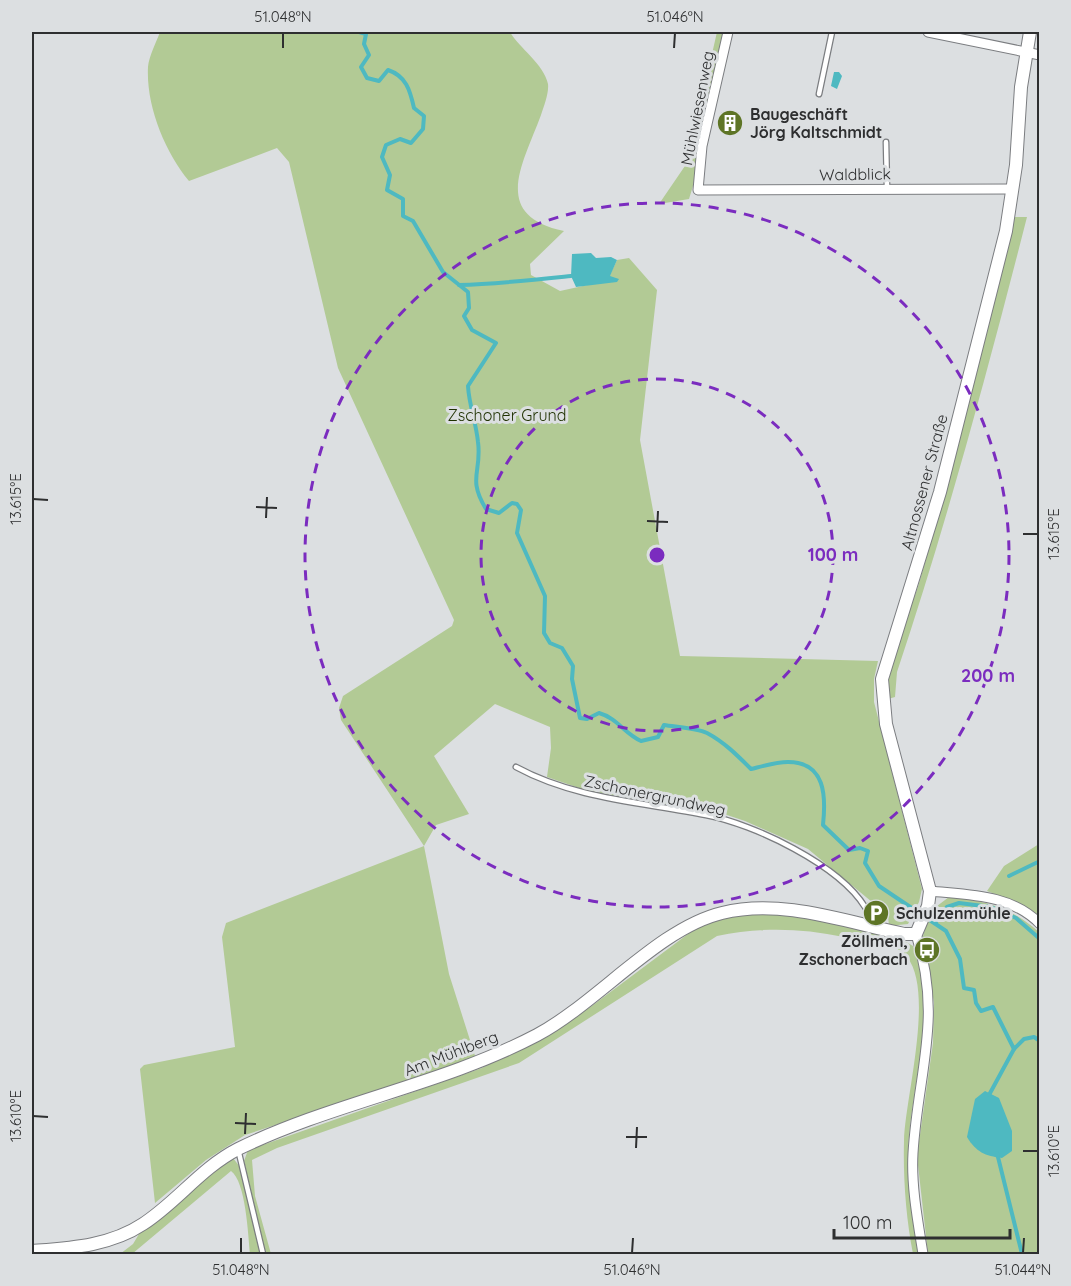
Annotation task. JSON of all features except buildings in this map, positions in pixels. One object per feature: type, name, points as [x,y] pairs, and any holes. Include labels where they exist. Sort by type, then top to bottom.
[{"type":"street","name":"Mühlwiesenweg","points":[[698,190],[702,146],[728,32]]},
{"type":"street","points":[[928,32],[1040,55]]},
{"type":"street","name":"Altnossener Straße","points":[[918,931],[928,906],[930,891],[886,724],[882,680],[940,492],[1006,231],[1025,53],[1030,32]]},
{"type":"street","name":"Waldblick","points":[[698,190],[1012,189]]},
{"type":"street","points":[[930,891],[994,898],[1021,910],[1040,924]]},
{"type":"street","name":"Am Mühlberg","points":[[32,1251],[97,1243],[127,1233],[144,1224],[216,1161],[238,1149],[274,1133],[478,1063],[527,1040],[585,1004],[661,944],[720,913],[749,908],[769,909],[816,915],[904,934],[918,931]]},
{"type":"street","points":[[918,931],[930,1001],[928,1048],[913,1155],[923,1254]]},
{"type":"lane","points":[[819,94],[832,32]]},
{"type":"lane","points":[[886,142],[887,188]]},
{"type":"lane","name":"Zschonergrundweg","points":[[516,767],[537,779],[586,794],[707,815],[744,827],[808,856],[840,879],[866,908],[870,927]]},
{"type":"lane","points":[[238,1149],[262,1254]]},
{"type":"green space","name":"Zschoner Grund","points":[[160,32],[510,32],[537,63],[546,77],[548,91],[521,169],[518,185],[519,200],[527,213],[541,223],[564,231],[530,264],[531,275],[560,291],[601,282],[617,282],[609,277],[617,260],[629,258],[657,290],[640,440],[680,656],[878,661],[874,679],[874,702],[922,889],[919,902],[908,924],[889,926],[887,906],[872,902],[808,849],[745,821],[709,809],[657,803],[585,790],[547,777],[551,748],[550,727],[495,704],[434,756],[469,814],[436,825],[424,846],[341,720],[339,708],[343,696],[452,626],[454,620],[338,368],[289,162],[277,148],[189,181],[165,142],[150,97],[148,67]]},
{"type":"green space","points":[[717,32],[725,32],[696,176],[689,199],[659,204],[687,163]]},
{"type":"green space","points":[[1013,217],[1027,217],[966,446],[897,672],[895,697],[888,699],[893,654],[920,580],[946,490]]},
{"type":"green space","points":[[1039,844],[1039,919],[1011,900],[987,891],[1004,866]]},
{"type":"green space","points":[[424,846],[449,974],[476,1059],[245,1135],[206,1160],[155,1203],[140,1069],[144,1065],[235,1047],[222,937],[226,923]]},
{"type":"green space","points":[[949,897],[987,903],[1008,911],[1039,932],[1039,1254],[928,1254],[917,1156],[933,1043],[934,1003],[923,936],[928,920],[937,906]]},
{"type":"green space","points":[[756,912],[862,929],[902,940],[913,946],[920,970],[923,993],[922,1041],[908,1151],[910,1195],[918,1254],[913,1254],[908,1226],[904,1155],[919,1019],[915,973],[902,952],[878,942],[796,930],[780,930],[749,931],[717,936],[519,1063],[277,1148],[252,1160],[255,1196],[271,1254],[266,1254],[244,1161],[248,1150],[482,1068],[538,1039],[589,1008],[696,928],[720,918]]},
{"type":"green space","points":[[233,1158],[240,1167],[260,1254],[250,1254],[243,1197],[236,1177],[231,1171],[132,1254],[120,1254],[196,1182]]},
{"type":"water","points":[[834,72],[839,72],[842,76],[837,89],[831,86]]},
{"type":"water","points":[[591,253],[596,258],[611,257],[617,260],[610,276],[619,279],[617,282],[576,287],[571,276],[572,254]]},
{"type":"water","points":[[985,1091],[999,1098],[1012,1131],[1012,1151],[1002,1158],[982,1152],[967,1137],[975,1099]]},
{"type":"waterway","points":[[359,32],[366,34],[364,44],[369,55],[361,67],[367,78],[379,81],[388,70],[399,76],[406,84],[414,108],[424,116],[423,129],[411,143],[400,139],[386,145],[382,157],[390,175],[387,190],[403,199],[403,216],[413,221],[443,272],[468,292],[469,308],[464,316],[472,330],[496,343],[468,386],[479,452],[477,490],[486,509],[499,513],[512,503],[517,504],[521,510],[517,533],[545,596],[544,633],[550,643],[562,648],[573,666],[572,679],[580,718],[587,719],[599,713],[605,715],[641,741],[658,737],[664,725],[702,731],[725,745],[751,769],[788,762],[810,768],[821,783],[824,803],[823,825],[849,850],[860,848],[868,851],[865,863],[879,886],[946,931],[960,959],[964,988],[974,990],[976,1003],[981,1011],[993,1007],[1014,1049],[1024,1039],[1034,1037],[1040,1041]]},
{"type":"waterway","points":[[459,285],[571,276]]},
{"type":"waterway","points":[[1009,876],[1040,861]]},
{"type":"waterway","points":[[935,923],[947,907],[959,903],[991,907],[1016,918],[1040,939]]},
{"type":"waterway","points":[[989,1095],[1014,1049]]},
{"type":"waterway","points":[[997,1153],[1022,1254]]},
{"type":"place","name":"Baugeschäft Jörg Kaltschmidt","points":[[730,123]]},
{"type":"place","name":"Schulzenmühle","points":[[876,913]]},
{"type":"place","name":"Zöllmen, Zschonerbach","points":[[927,950]]}]
